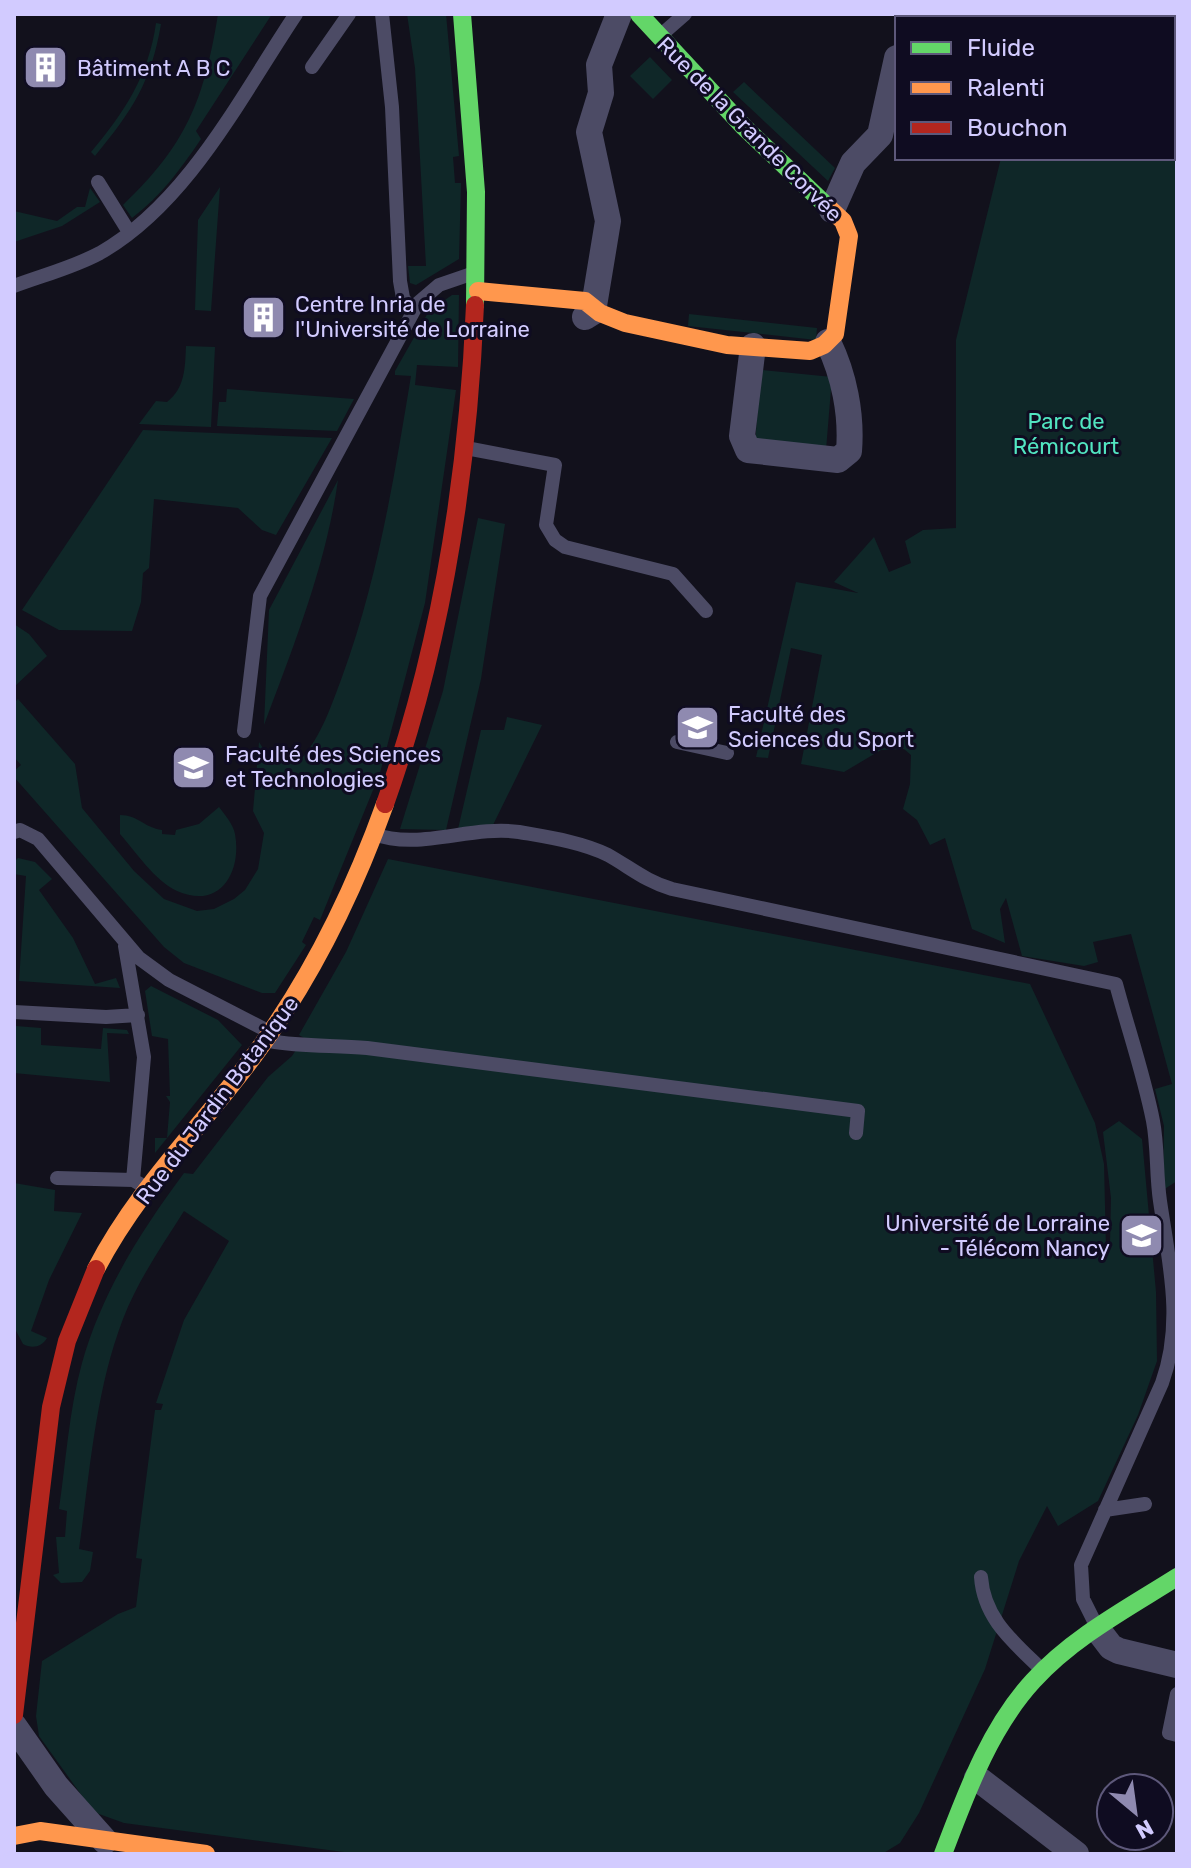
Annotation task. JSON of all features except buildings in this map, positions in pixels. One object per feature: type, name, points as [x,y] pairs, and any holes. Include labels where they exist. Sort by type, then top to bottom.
[{"type":"street","name":"Rue du Jardin Botanique","points":[[14,1715],[18,1646],[51,1407],[61,1360],[90,1282],[142,1185],[268,1036],[321,951],[374,834],[402,752],[434,635],[466,448],[478,291],[478,181],[462,14]]},
{"type":"street","points":[[478,291],[582,319],[593,312],[608,221],[589,132],[601,93],[599,65],[619,14]]},
{"type":"street","name":"Rue de la Grande Corvée","points":[[639,14],[744,127],[843,221],[849,236],[838,319],[828,342]]},
{"type":"street","points":[[832,210],[853,163],[880,135],[895,67]]},
{"type":"street","points":[[593,312],[641,331],[753,346],[812,351],[828,342],[845,387],[849,451],[838,460],[748,450],[742,436],[753,346]]},
{"type":"street","points":[[943,1853],[977,1778],[1017,1703],[1044,1671],[1177,1577]]},
{"type":"street","points":[[1098,1630],[1111,1647],[1119,1651],[1177,1665]]},
{"type":"street","points":[[14,1726],[56,1786],[105,1841]]},
{"type":"street","points":[[977,1778],[1076,1854]]},
{"type":"street","points":[[14,1836],[33,1831],[206,1854]]},
{"type":"street","points":[[14,1848],[26,1854]]},
{"type":"lane","points":[[14,286],[85,260],[129,232],[167,201],[184,181],[296,14]]},
{"type":"lane","points":[[312,67],[349,14]]},
{"type":"lane","points":[[382,14],[392,107],[400,281],[403,298],[413,312]]},
{"type":"lane","points":[[659,37],[685,14]]},
{"type":"lane","points":[[98,182],[129,232]]},
{"type":"lane","points":[[244,731],[260,596],[413,312],[427,294],[439,285],[478,291]]},
{"type":"lane","points":[[466,448],[555,465],[546,525],[555,540],[565,547],[673,574],[706,611]]},
{"type":"lane","points":[[677,742],[727,753]]},
{"type":"lane","points":[[14,832],[20,830],[38,839],[125,946],[169,980],[268,1036],[298,1047],[330,1044],[367,1048],[858,1111],[856,1133]]},
{"type":"lane","points":[[374,834],[392,841],[484,830],[546,837],[607,855],[647,882],[672,889],[1116,984],[1153,1121],[1156,1178],[1174,1290],[1174,1322],[1170,1360],[1081,1565],[1083,1599],[1098,1630]]},
{"type":"lane","points":[[57,1178],[142,1185],[144,1057],[125,946]]},
{"type":"lane","points":[[14,1012],[106,1017],[138,1015]]},
{"type":"lane","points":[[1105,1510],[1145,1504]]},
{"type":"lane","points":[[981,1577],[982,1592],[994,1620],[1044,1671]]},
{"type":"lane","points":[[1177,1694],[1169,1733],[1177,1735]]},
{"type":"green space","points":[[218,14],[272,14],[196,131],[201,139],[161,192],[132,218],[123,205],[163,162],[199,96]]},
{"type":"green space","points":[[407,14],[446,14],[459,156],[453,157],[455,183],[461,183],[459,259],[416,285],[410,283],[408,266],[426,266],[415,68]]},
{"type":"green space","name":"Parc de Rémicourt","points":[[1177,14],[1177,1181],[1163,1190],[1164,1126],[1155,1089],[1172,1084],[1131,934],[1093,942],[1098,962],[1084,966],[1022,956],[1006,898],[1000,909],[1005,943],[972,929],[945,838],[930,845],[917,820],[903,809],[910,784],[911,755],[904,749],[881,750],[844,772],[801,764],[822,655],[791,648],[768,758],[756,757],[796,582],[858,593],[834,582],[874,537],[889,572],[911,563],[905,541],[923,530],[956,528],[956,340],[1001,160],[1175,160],[1175,16],[1062,16]]},
{"type":"green space","points":[[156,23],[161,24],[157,45],[145,80],[130,110],[95,156],[91,152],[124,108],[141,76]]},
{"type":"green space","points":[[650,57],[672,80],[653,99],[630,76]]},
{"type":"green space","points":[[744,82],[835,168],[828,181],[733,92]]},
{"type":"green space","points":[[220,187],[211,311],[195,310],[198,220]]},
{"type":"green space","points":[[90,188],[100,202],[62,226],[14,242],[14,211],[57,221],[77,207],[85,207]]},
{"type":"green space","points":[[452,295],[459,295],[458,367],[417,365],[415,385],[456,390],[425,603],[380,773],[320,920],[314,917],[302,942],[306,945],[275,993],[262,993],[184,963],[164,947],[14,777],[14,771],[21,765],[14,757],[14,703],[18,699],[75,764],[82,808],[134,871],[164,899],[197,911],[214,909],[245,890],[258,869],[264,833],[253,811],[259,742],[277,759],[301,759],[325,720],[366,603],[391,490],[411,376],[395,375],[395,371],[429,311]]},
{"type":"green space","points":[[689,314],[817,328],[816,340],[688,326]]},
{"type":"green space","points":[[186,346],[215,347],[211,427],[139,424],[156,401],[167,402],[181,384]]},
{"type":"green space","points":[[761,370],[832,377],[826,450],[755,443]]},
{"type":"green space","points":[[227,389],[354,399],[337,431],[217,426],[219,402],[226,402]]},
{"type":"green space","points":[[143,430],[332,438],[276,535],[262,530],[238,508],[154,499],[149,568],[143,573],[141,602],[132,631],[59,630],[22,610]]},
{"type":"green space","points":[[338,480],[317,574],[264,725],[269,610]]},
{"type":"green space","points":[[478,518],[505,524],[481,679],[446,830],[400,829],[443,691]]},
{"type":"green space","points":[[14,624],[29,634],[47,656],[14,687]]},
{"type":"green space","points":[[507,717],[542,725],[493,825],[458,829],[481,730],[504,730]]},
{"type":"green space","points":[[219,807],[234,830],[235,862],[225,884],[205,895],[192,896],[169,886],[153,873],[120,834],[120,815],[162,830],[162,834],[175,835],[176,830],[199,824]]},
{"type":"green space","points":[[18,858],[35,862],[52,879],[39,890],[73,938],[95,984],[116,978],[120,988],[19,981],[26,876],[14,874],[14,862]]},
{"type":"green space","points":[[388,859],[1030,984],[1095,1123],[1104,1164],[1106,1249],[1110,1244],[1111,1198],[1103,1132],[1119,1121],[1142,1139],[1156,1292],[1157,1361],[1138,1415],[1098,1501],[1058,1526],[1047,1506],[1019,1561],[985,1669],[919,1813],[900,1843],[882,1854],[359,1854],[124,1823],[99,1814],[90,1807],[39,1736],[36,1716],[42,1661],[118,1614],[136,1607],[142,1559],[136,1558],[155,1410],[161,1410],[163,1404],[156,1403],[184,1320],[229,1241],[184,1211],[136,1291],[114,1347],[95,1432],[79,1549],[93,1552],[90,1571],[82,1582],[61,1583],[53,1575],[59,1573],[56,1537],[65,1537],[67,1511],[59,1509],[71,1417],[90,1337],[124,1263],[184,1173],[193,1174],[268,1077],[292,1056],[304,1038],[299,1035],[346,952]]},
{"type":"green space","points":[[151,986],[218,1020],[242,1045],[155,1153],[155,1138],[167,1138],[170,1102],[166,1096],[170,1096],[168,1039],[152,1036],[145,991]]},
{"type":"green space","points":[[16,1026],[41,1028],[41,1045],[101,1049],[103,1028],[127,1030],[129,1034],[107,1033],[110,1082],[14,1073]]},
{"type":"green space","points":[[14,1183],[55,1190],[54,1211],[82,1213],[49,1280],[31,1331],[47,1338],[33,1347],[23,1344],[14,1327]]},
{"type":"traffic: fast","points":[[462,14],[476,192],[475,305]]},
{"type":"traffic: fast","points":[[639,14],[744,127],[829,208]]},
{"type":"traffic: fast","points":[[943,1854],[991,1741],[1033,1681],[1083,1637],[1177,1577]]},
{"type":"traffic: slow","points":[[478,291],[585,301],[600,313],[625,323],[727,345],[810,351],[824,345],[835,334],[849,236],[843,221],[829,208]]},
{"type":"traffic: slow","points":[[96,1269],[131,1212],[236,1080],[295,995],[345,902],[385,804]]},
{"type":"traffic: slow","points":[[14,1836],[40,1831],[206,1854]]},
{"type":"traffic: jam","points":[[385,804],[422,682],[449,558],[466,432],[475,305]]},
{"type":"traffic: jam","points":[[14,1715],[51,1407],[67,1341],[96,1269]]},
{"type":"place","name":"Bâtiment A B C","points":[[46,68]]},
{"type":"place","name":"Centre Inria de l'Université de Lorraine","points":[[264,317]]},
{"type":"place","name":"Faculté des Sciences du Sport","points":[[697,727]]},
{"type":"place","name":"Faculté des Sciences et Technologies","points":[[194,767]]},
{"type":"place","name":"Université de Lorraine - Télécom Nancy","points":[[1141,1236]]}]
